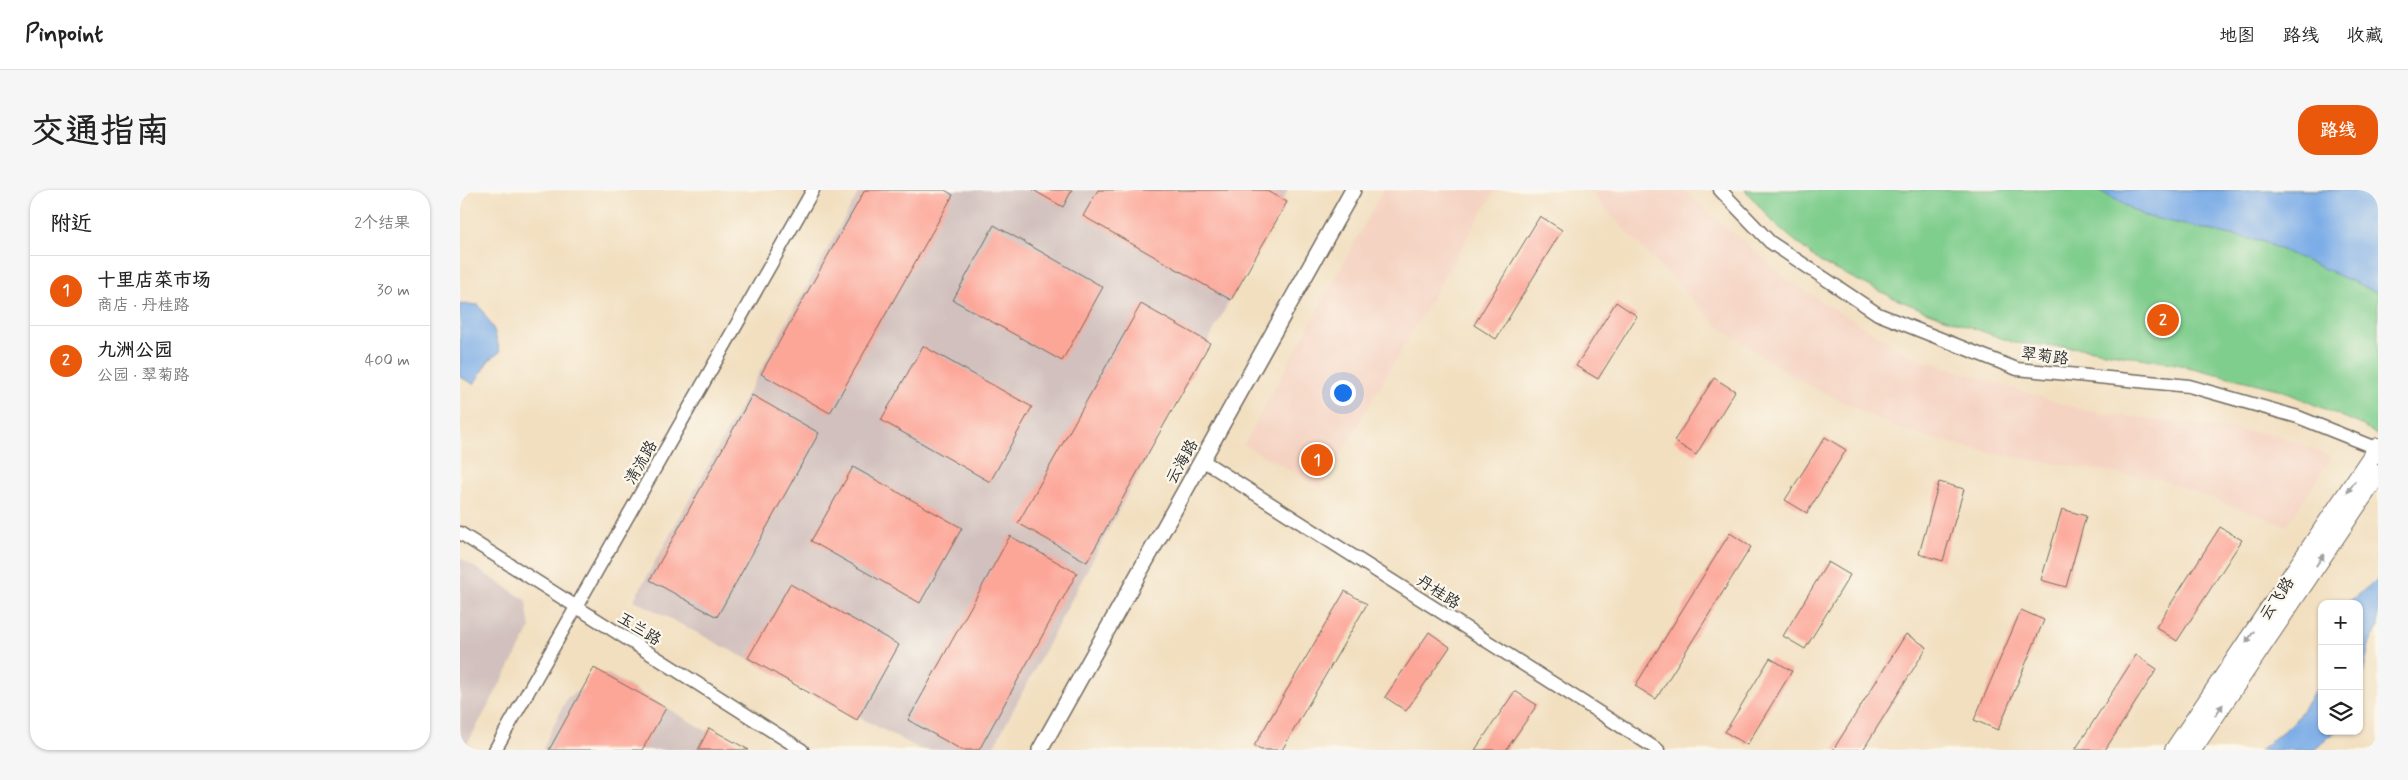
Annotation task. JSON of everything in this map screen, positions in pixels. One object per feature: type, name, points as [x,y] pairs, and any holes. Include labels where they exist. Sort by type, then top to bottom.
[{"type":"main road","name":"云飞路","points":[[2174,750],[2378,448]]},
{"type":"main road","name":"云飞路","points":[[2192,750],[2378,474]]},
{"type":"street","name":"清流路","points":[[495,750],[813,190]]},
{"type":"street","name":"云海路","points":[[1040,750],[1353,190]]},
{"type":"street","name":"翠菊路","points":[[1720,190],[1770,242],[1878,314],[1998,362],[2017,369],[2189,386],[2298,417],[2378,448]]},
{"type":"street","name":"丹桂路","points":[[1202,460],[1658,750]]},
{"type":"street","name":"玉兰路","points":[[460,533],[802,750]]},
{"type":"shaded area","points":[[860,190],[1288,190],[992,750],[922,750],[634,600]]},
{"type":"shaded area","points":[[1383,190],[1495,190],[1321,488],[1244,445]]},
{"type":"shaded area","points":[[1590,190],[1683,190],[1789,281],[1911,356],[2085,411],[2278,435],[2332,457],[2287,526],[2161,480],[1995,454],[1900,430],[1795,378],[1719,327],[1605,209]]},
{"type":"shaded area","points":[[460,558],[526,600],[530,629],[464,750],[460,750]]},
{"type":"shaded area","points":[[608,674],[739,750],[542,750],[567,698]]},
{"type":"green space","points":[[1745,190],[2378,190],[2378,436],[2362,425],[2278,389],[2176,364],[2081,348],[2015,343],[1928,312],[1896,299],[1820,262],[1775,224]]},
{"type":"water","points":[[2098,190],[2378,190],[2378,293],[2264,242],[2144,216]]},
{"type":"water","points":[[460,304],[479,305],[494,330],[500,352],[488,361],[474,384],[460,377]]},
{"type":"water","points":[[2378,579],[2378,627],[2369,645],[2363,675],[2363,600],[2351,600]]},
{"type":"water","points":[[2318,687],[2318,735],[2331,735],[2314,750],[2260,750],[2294,722]]},
{"type":"building","points":[[865,190],[945,190],[953,195],[830,413],[761,374]]},
{"type":"building","points":[[1033,190],[1072,190],[1063,207]]},
{"type":"building","points":[[1098,190],[1265,190],[1287,202],[1231,300],[1083,216]]},
{"type":"building","points":[[1540,216],[1562,230],[1496,339],[1474,325]]},
{"type":"building","points":[[994,225],[1103,287],[1062,361],[953,300]]},
{"type":"building","points":[[1616,302],[1637,316],[1598,379],[1576,366]]},
{"type":"building","points":[[1141,304],[1210,343],[1087,562],[1018,523]]},
{"type":"building","points":[[923,346],[1032,407],[990,482],[881,420]]},
{"type":"building","points":[[1714,378],[1735,391],[1696,455],[1674,441]]},
{"type":"building","points":[[752,395],[819,433],[717,617],[650,580]]},
{"type":"building","points":[[1825,437],[1846,450],[1807,513],[1785,500]]},
{"type":"building","points":[[853,467],[962,528],[920,603],[811,541]]},
{"type":"building","points":[[1939,482],[1964,489],[1943,561],[1919,554]]},
{"type":"building","points":[[2062,509],[2086,516],[2066,587],[2041,580]]},
{"type":"building","points":[[2220,527],[2242,540],[2177,641],[2156,627]]},
{"type":"building","points":[[1730,533],[1751,547],[1656,699],[1635,686]]},
{"type":"building","points":[[1010,536],[1077,573],[979,750],[962,750],[908,720]]},
{"type":"building","points":[[1828,562],[1850,575],[1805,649],[1783,636]]},
{"type":"building","points":[[790,584],[899,645],[857,720],[748,658]]},
{"type":"building","points":[[1345,591],[1367,604],[1282,750],[1261,750],[1254,746]]},
{"type":"building","points":[[2021,610],[2044,620],[1998,730],[1974,720]]},
{"type":"building","points":[[1429,632],[1450,647],[1406,711],[1385,697]]},
{"type":"building","points":[[1906,634],[1927,647],[1863,750],[1833,750]]},
{"type":"building","points":[[2136,655],[2157,669],[2105,750],[2075,750]]},
{"type":"building","points":[[1770,658],[1792,671],[1747,745],[1725,732]]},
{"type":"building","points":[[594,668],[666,708],[642,750],[549,750]]},
{"type":"building","points":[[1515,691],[1537,705],[1506,750],[1475,750]]},
{"type":"building","points":[[709,728],[749,750],[698,750]]},
{"type":"place","name":"九洲公园","points":[[2163,320]]},
{"type":"place","name":"十里店菜市场","points":[[1317,460]]}]
